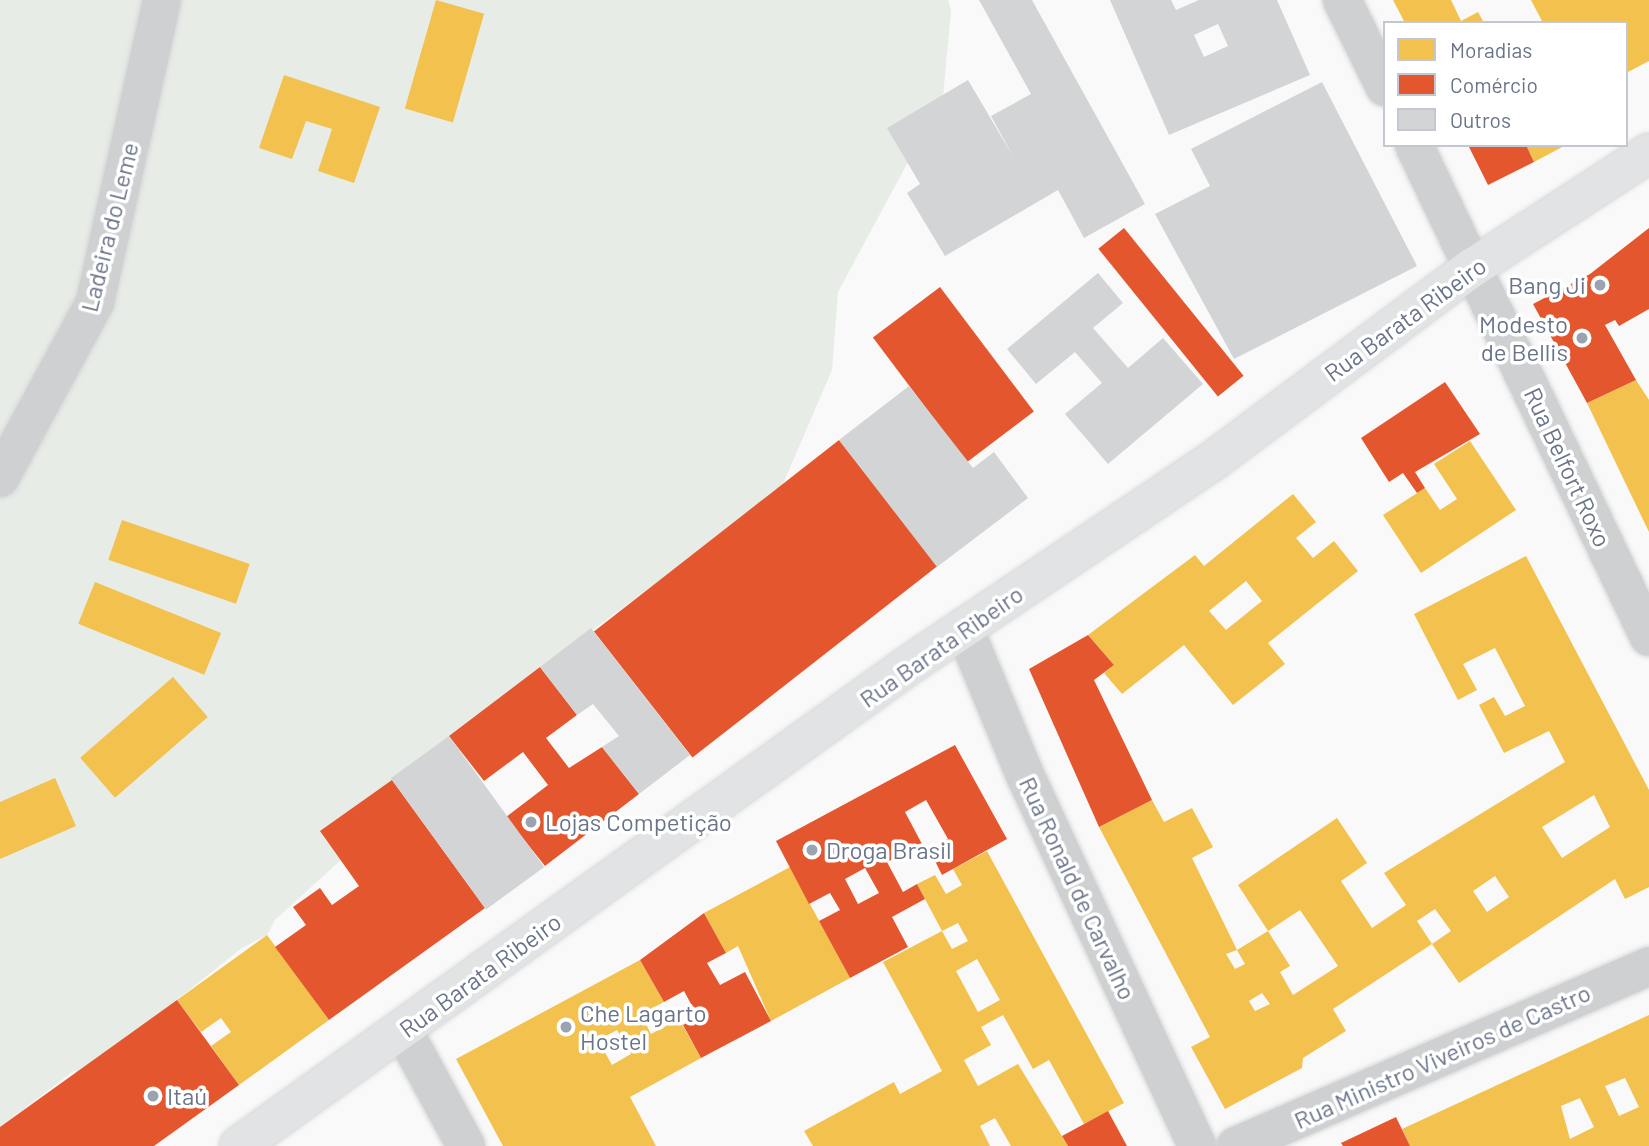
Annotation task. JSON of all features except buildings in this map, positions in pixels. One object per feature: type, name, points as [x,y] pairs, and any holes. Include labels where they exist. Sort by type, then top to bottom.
[{"type":"main road","name":"Rua Barata Ribeiro","points":[[239,1146],[964,628],[1210,463],[1472,268],[1649,153]]},
{"type":"street","name":"Ladeira do Leme","points":[[0,478],[95,302],[162,0]]},
{"type":"street","points":[[1342,0],[1383,83]]},
{"type":"street","name":"Rua Belfort Roxo","points":[[1415,147],[1649,637]]},
{"type":"street","name":"Rua Ronald de Carvalho","points":[[964,628],[1024,773],[1197,1146]]},
{"type":"street","name":"Rua Ministro Viveiros de Castro","points":[[1236,1146],[1649,966]]},
{"type":"street","points":[[403,1030],[466,1146]]},
{"type":"shaded area","points":[[0,0],[948,0],[951,11],[943,97],[838,292],[832,370],[780,491],[454,733],[464,748],[275,920],[267,935],[242,948],[81,1076],[75,1070],[0,1127]]},
{"type":"place","name":"Bang Ji","points":[[1600,285]]},
{"type":"place","name":"Modesto de Bellis","points":[[1582,338]]},
{"type":"place","name":"Lojas Competição","points":[[531,822]]},
{"type":"place","name":"Droga Brasil","points":[[812,850]]},
{"type":"place","name":"Che Lagarto Hostel","points":[[566,1027]]},
{"type":"place","name":"Itaú","points":[[153,1096]]}]
